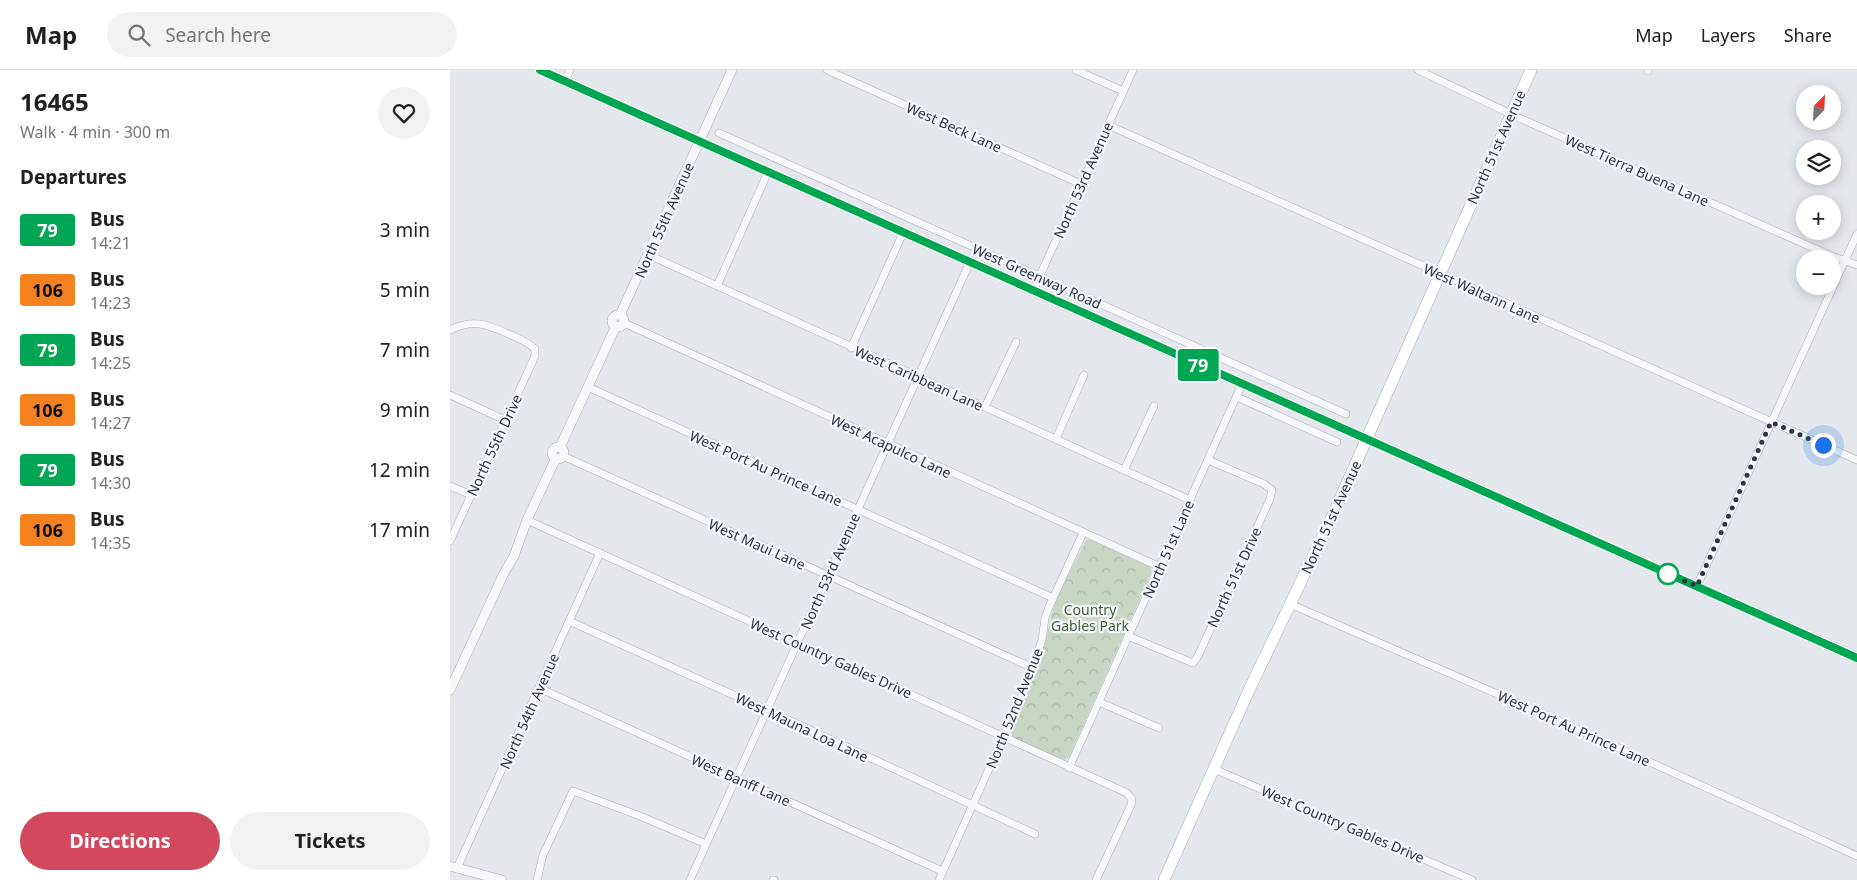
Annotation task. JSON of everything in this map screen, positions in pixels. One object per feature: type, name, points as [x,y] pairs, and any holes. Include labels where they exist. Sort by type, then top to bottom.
[{"type":"main road","name":"West Greenway Road","points":[[540,70],[1857,658]]},
{"type":"main road","name":"North 51st Avenue","points":[[1164,880],[1366,440],[1531,70]]},
{"type":"street","points":[[565,81],[570,70]]},
{"type":"street","name":"North 55th Avenue","points":[[450,690],[504,573],[508,554],[560,454],[588,387],[620,322],[648,255],[732,70]]},
{"type":"street","name":"West Beck Lane","points":[[826,70],[1081,184]]},
{"type":"street","points":[[1076,70],[1123,91]]},
{"type":"street","name":"North 53rd Avenue","points":[[1033,291],[1133,70]]},
{"type":"street","name":"West Tierra Buena Lane","points":[[1418,70],[1511,114],[1744,218],[1857,265]]},
{"type":"street","name":"West Waltann Lane","points":[[1108,125],[1857,460]]},
{"type":"street","name":"West Greenway Road","points":[[718,132],[1346,414]]},
{"type":"street","points":[[717,286],[768,172]]},
{"type":"street","points":[[854,211],[861,197]]},
{"type":"street","points":[[851,348],[903,233]]},
{"type":"street","points":[[1697,586],[1857,234]]},
{"type":"street","name":"West Caribbean Lane","points":[[648,255],[1190,500]]},
{"type":"street","name":"North 53rd Avenue","points":[[690,880],[970,262]]},
{"type":"street","name":"West Acapulco Lane","points":[[620,322],[1160,567]]},
{"type":"street","name":"North 55th Drive","points":[[450,330],[471,323],[485,324],[528,343],[535,349],[535,356],[450,541]]},
{"type":"street","points":[[985,407],[1016,342]]},
{"type":"street","points":[[1206,368],[1212,354]]},
{"type":"street","points":[[1056,439],[1084,375]]},
{"type":"street","name":"North 51st Lane","points":[[1069,768],[1242,384]]},
{"type":"street","name":"West Port Au Prince Lane","points":[[588,387],[1053,598]]},
{"type":"street","points":[[450,395],[505,420]]},
{"type":"street","points":[[1237,397],[1337,442]]},
{"type":"street","points":[[1124,470],[1154,406]]},
{"type":"street","name":"West Maui Lane","points":[[560,454],[1033,668]]},
{"type":"street","name":"North 51st Drive","points":[[1128,636],[1193,663],[1198,656],[1270,499],[1272,490],[1264,484],[1208,460]]},
{"type":"street","points":[[450,486],[471,495]]},
{"type":"street","name":"West Country Gables Drive","points":[[527,520],[1127,793],[1132,799],[1131,805],[1096,880]]},
{"type":"street","name":"North 52nd Avenue","points":[[938,880],[1004,737],[1033,668],[1042,640],[1045,618],[1083,533]]},
{"type":"street","name":"North 54th Avenue","points":[[453,867],[539,688],[600,553]]},
{"type":"street","name":"West Port Au Prince Lane","points":[[1290,604],[1548,716],[1857,856]]},
{"type":"street","name":"West Mauna Loa Lane","points":[[569,621],[767,710],[1034,834]]},
{"type":"street","name":"West Banff Lane","points":[[539,688],[942,871]]},
{"type":"street","points":[[1099,702],[1159,728]]},
{"type":"street","name":"West Country Gables Drive","points":[[1214,769],[1472,880]]},
{"type":"street","points":[[537,880],[543,855],[573,791],[648,819],[706,844]]},
{"type":"street","points":[[453,867],[502,880]]},
{"type":"green space","name":"Country Gables Park","points":[[1086,540],[1091,540],[1150,567],[1152,572],[1069,757],[1064,760],[1014,738],[1011,733],[1037,670],[1055,602]]},
{"type":"bus line","name":"79","points":[[540,70],[1857,658]]},
{"type":"route","points":[[1668,574],[1697,586],[1771,422],[1823,445]]}]
